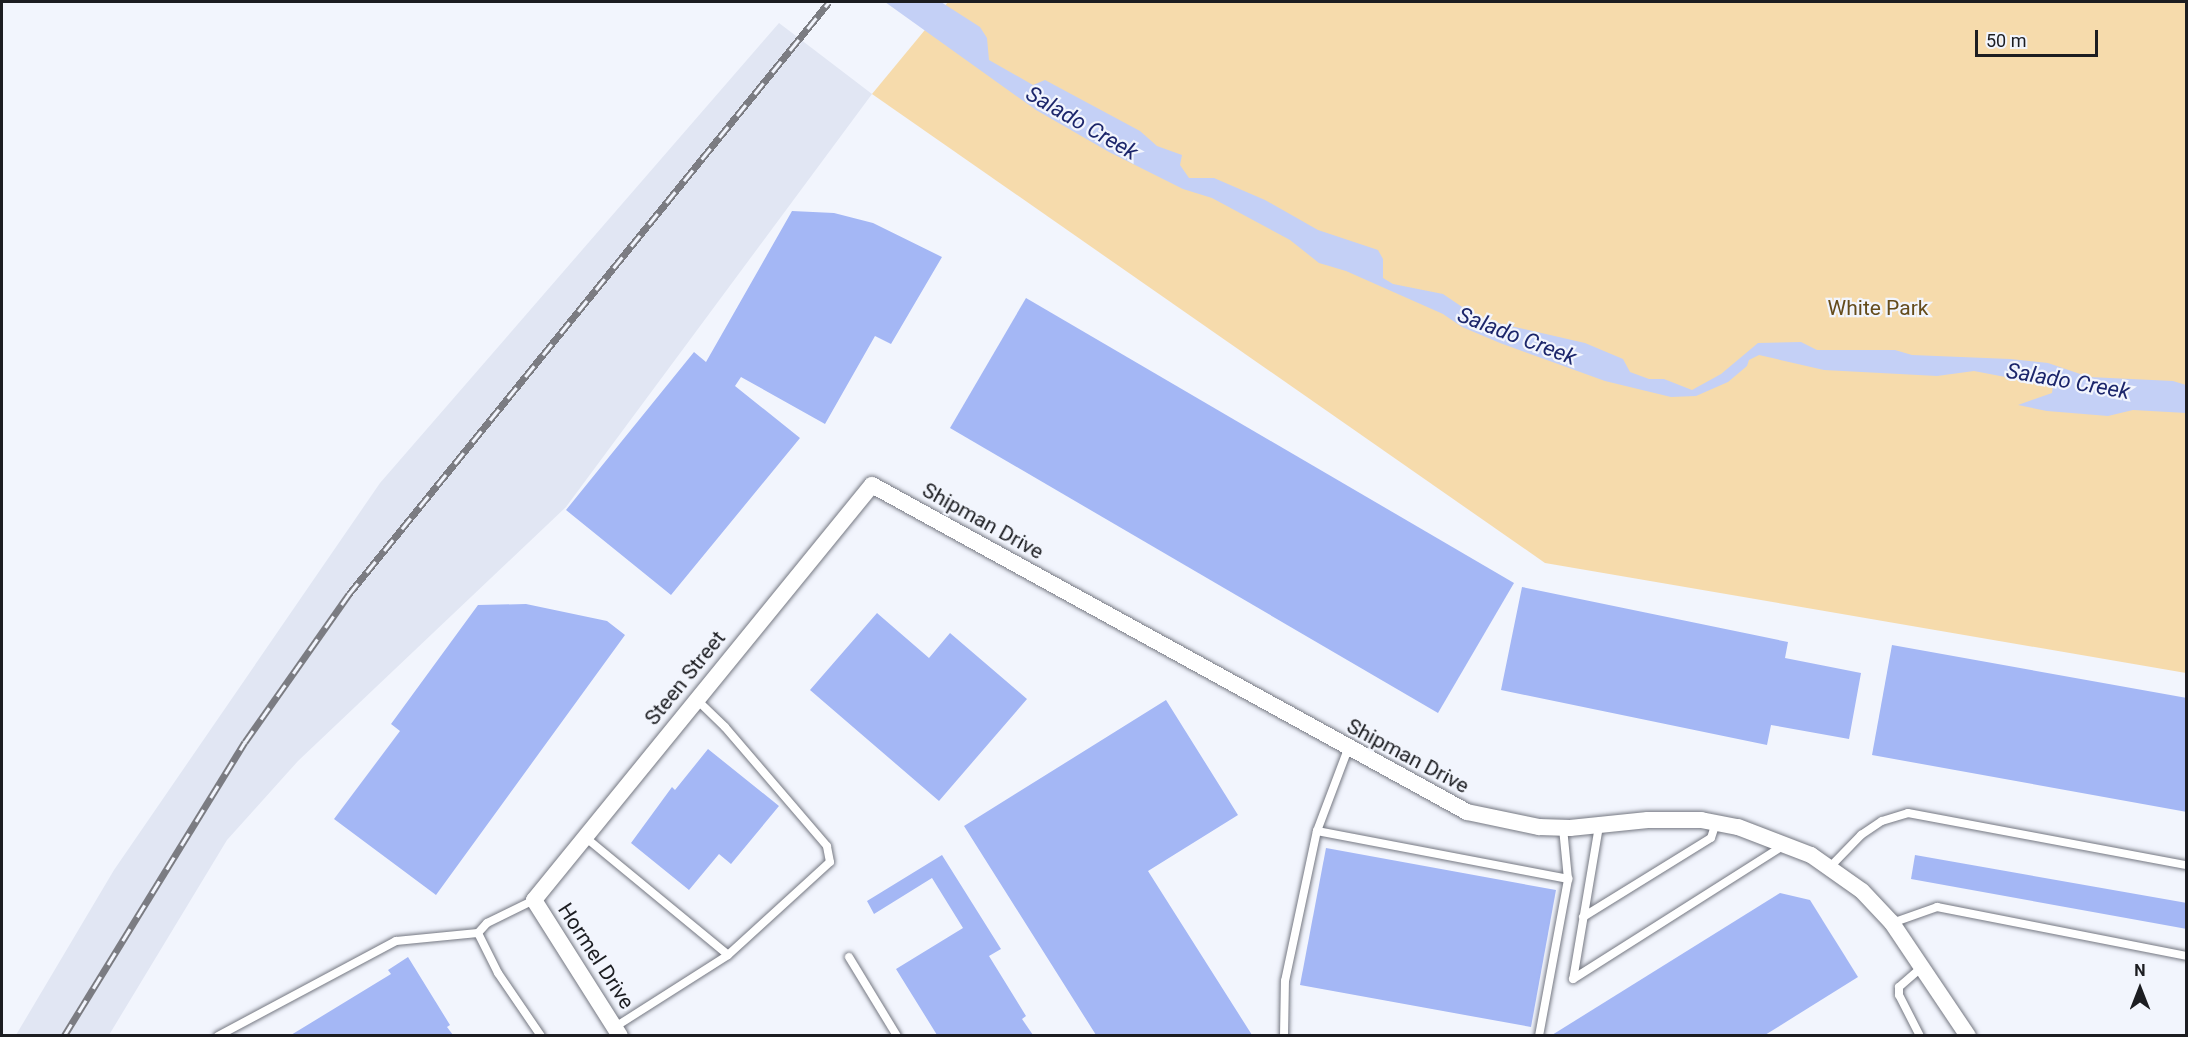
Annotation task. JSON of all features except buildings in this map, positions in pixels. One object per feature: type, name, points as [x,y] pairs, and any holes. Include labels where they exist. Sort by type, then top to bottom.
[{"type":"street","name":"Steen Street","points":[[534,900],[872,485]]},
{"type":"street","name":"Shipman Drive","points":[[872,485],[1348,749],[1467,812],[1494,820],[1563,828],[1677,819],[1716,823],[1787,843],[1830,867],[1892,923],[1923,965],[1968,1035]]},
{"type":"street","name":"Hormel Drive","points":[[534,900],[618,1031]]},
{"type":"lane","points":[[618,1031],[728,955],[830,862],[831,853],[725,727],[697,700]]},
{"type":"lane","points":[[1284,1035],[1285,981],[1317,831],[1348,749]]},
{"type":"lane","points":[[1830,867],[1861,834],[1882,820],[1908,813],[2187,865]]},
{"type":"lane","points":[[1583,917],[1711,838],[1716,823]]},
{"type":"lane","points":[[1599,826],[1573,979],[1787,843]]},
{"type":"lane","points":[[1539,1035],[1568,879],[1563,828]]},
{"type":"lane","points":[[1317,831],[1568,879]]},
{"type":"lane","points":[[585,837],[728,955]]},
{"type":"lane","points":[[218,1035],[396,941],[478,933],[487,923],[534,900]]},
{"type":"lane","points":[[1892,923],[1938,907],[2187,956]]},
{"type":"lane","points":[[478,933],[497,971],[540,1035]]},
{"type":"lane","points":[[849,957],[897,1035]]},
{"type":"lane","points":[[1920,1035],[1899,995],[1899,987],[1923,965]]},
{"type":"shaded area","points":[[779,23],[872,94],[566,507],[298,761],[227,840],[109,1035],[16,1035],[114,870],[380,483]]},
{"type":"green space","name":"White Park","points":[[948,2],[2186,2],[2186,673],[1545,563],[872,94]]},
{"type":"water","name":"Salado Creek","points":[[885,2],[941,2],[980,27],[987,38],[989,60],[1033,85],[1045,80],[1140,131],[1157,146],[1182,155],[1180,165],[1189,178],[1214,178],[1265,200],[1318,230],[1378,250],[1383,259],[1383,278],[1393,284],[1443,294],[1480,319],[1585,343],[1623,359],[1630,372],[1649,379],[1664,379],[1692,390],[1721,374],[1758,343],[1801,342],[1817,350],[1895,350],[1912,355],[2010,359],[2048,363],[2089,377],[2173,381],[2186,385],[2186,413],[2133,410],[2108,416],[2047,411],[2018,405],[2052,393],[2053,386],[1974,371],[1937,376],[1824,370],[1759,355],[1749,360],[1747,366],[1728,382],[1696,396],[1671,397],[1605,381],[1500,343],[1462,327],[1443,314],[1346,271],[1319,263],[1290,240],[1212,198],[1183,189],[1109,152],[1036,110]]},
{"type":"railway","points":[[64,1036],[245,742],[349,594],[829,2]]}]
